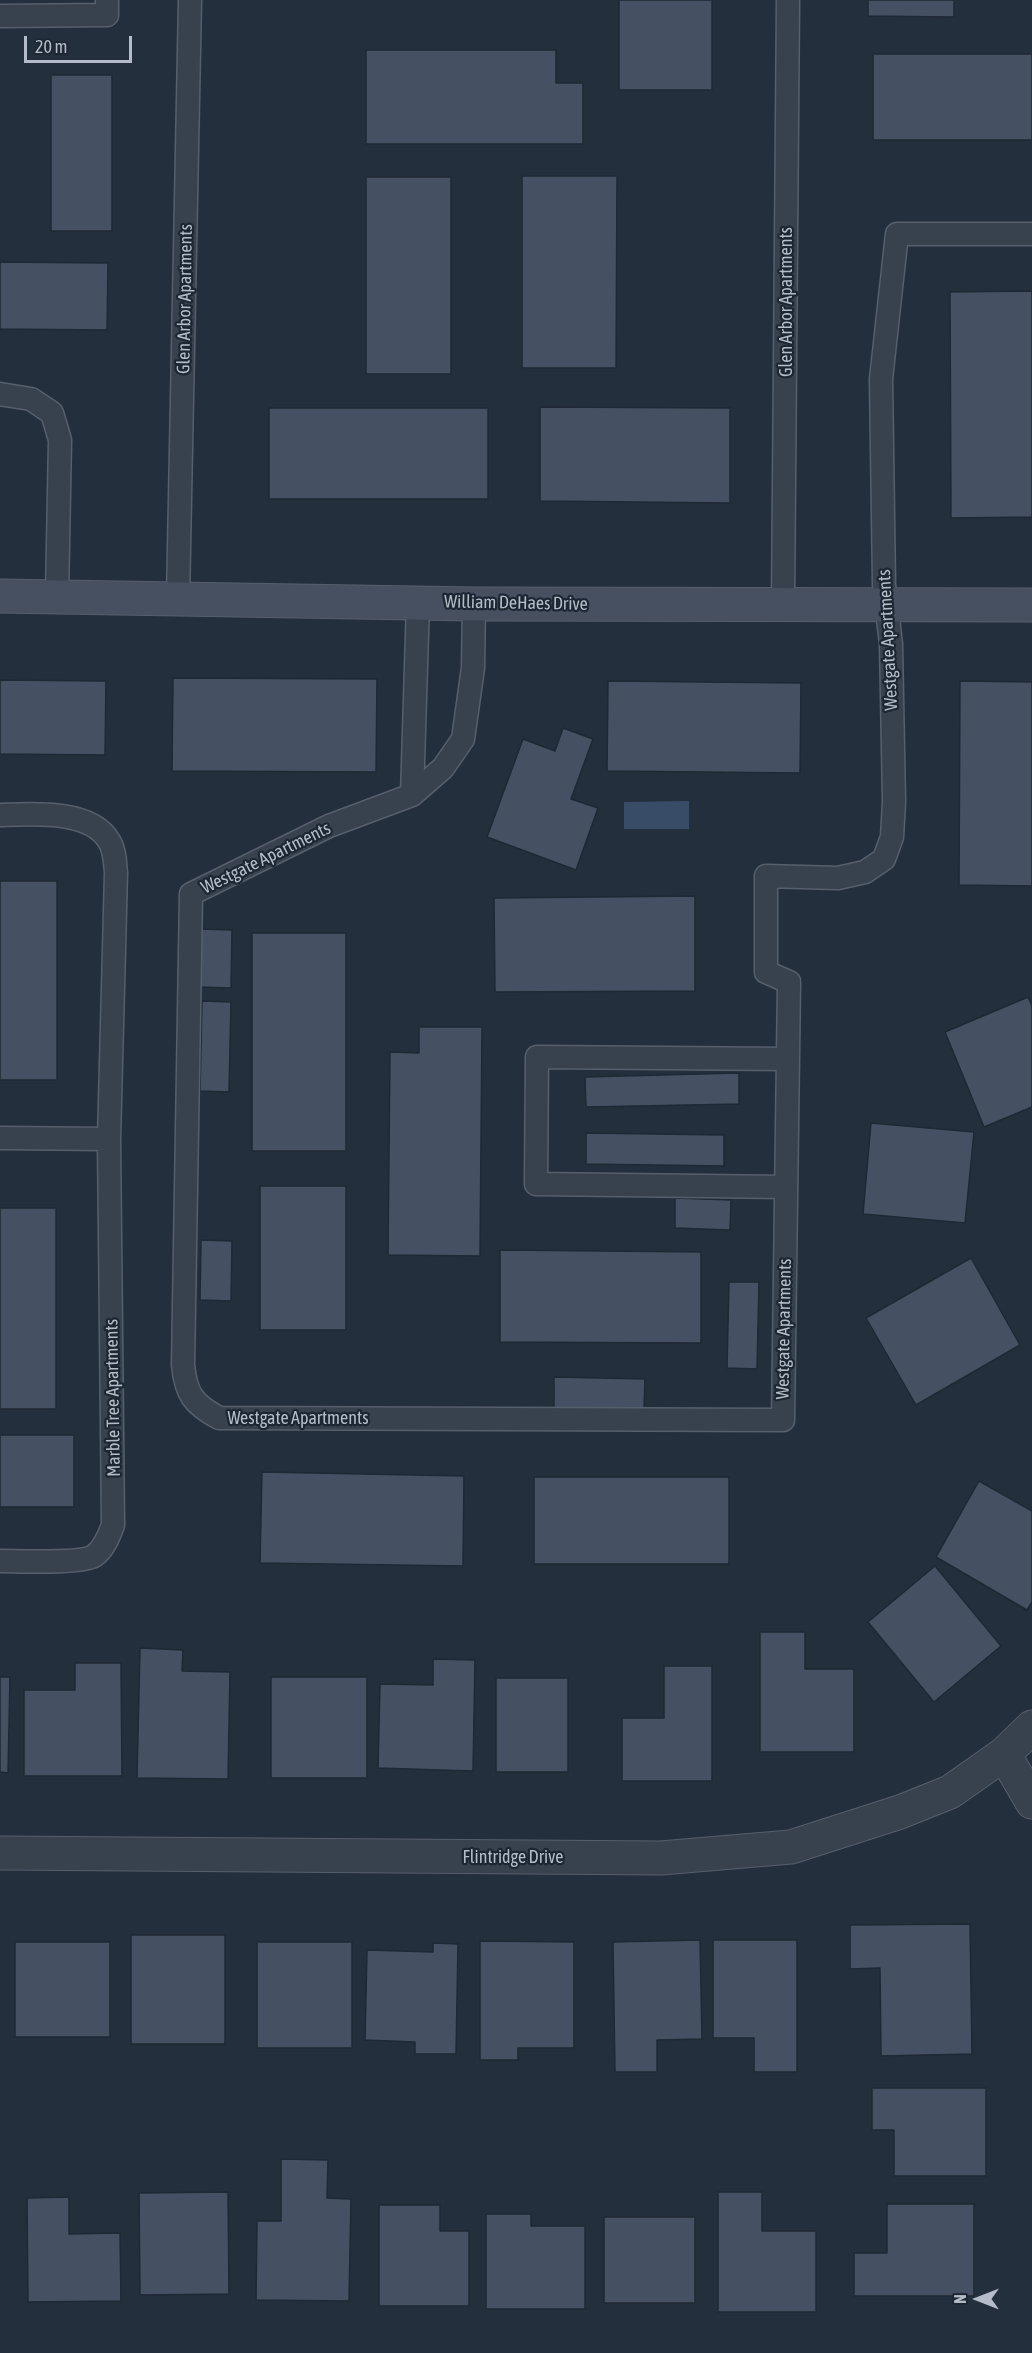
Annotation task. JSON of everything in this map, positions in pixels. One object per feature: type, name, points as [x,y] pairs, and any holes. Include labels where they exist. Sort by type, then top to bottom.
[{"type":"street","name":"William DeHaes Drive","points":[[0,596],[474,604],[1032,604]]},
{"type":"street","name":"Flintridge Drive","points":[[0,1853],[661,1858],[791,1847],[900,1812],[950,1792],[1004,1754],[1032,1727]]},
{"type":"street","points":[[1004,1754],[1032,1802]]},
{"type":"lane","points":[[0,16],[107,15],[107,0]]},
{"type":"lane","name":"Glen Arbor Apartments","points":[[178,598],[190,0]]},
{"type":"lane","name":"Glen Arbor Apartments","points":[[783,605],[788,0]]},
{"type":"lane","name":"Westgate Apartments","points":[[474,604],[473,668],[463,739],[443,768],[412,795],[329,826],[191,894],[183,1365],[185,1385],[199,1407],[219,1418],[783,1420],[789,982],[766,972],[766,876],[838,878],[865,872],[885,859],[892,837],[894,802],[891,644],[886,604],[882,379],[897,234],[1032,234]]},
{"type":"lane","points":[[0,394],[31,399],[52,413],[60,440],[57,596]]},
{"type":"lane","points":[[412,795],[418,602]]},
{"type":"lane","name":"Marble Tree Apartments","points":[[0,815],[60,814],[97,828],[109,840],[114,854],[116,885],[109,1139],[113,1525],[107,1542],[93,1557],[53,1561],[0,1561]]},
{"type":"lane","points":[[786,1187],[536,1184],[537,1057],[788,1059]]},
{"type":"lane","points":[[0,1138],[109,1139]]},
{"type":"water","points":[[689,801],[689,829],[624,829],[624,802]]},
{"type":"building","points":[[619,0],[712,0],[712,90],[619,90]]},
{"type":"building","points":[[868,0],[954,0],[954,17],[868,16]]},
{"type":"building","points":[[366,50],[556,50],[556,83],[583,83],[583,144],[366,144]]},
{"type":"building","points":[[873,54],[1032,54],[1032,140],[873,140]]},
{"type":"building","points":[[51,75],[112,75],[112,231],[51,231]]},
{"type":"building","points":[[522,176],[617,176],[616,368],[522,368]]},
{"type":"building","points":[[366,177],[451,177],[451,374],[366,374]]},
{"type":"building","points":[[0,262],[108,263],[107,330],[0,329]]},
{"type":"building","points":[[1032,291],[1032,517],[951,518],[950,292]]},
{"type":"building","points":[[540,407],[730,408],[730,503],[540,501]]},
{"type":"building","points":[[269,408],[488,408],[488,499],[269,499]]},
{"type":"building","points":[[173,678],[377,679],[376,772],[172,771]]},
{"type":"building","points":[[0,680],[106,681],[105,755],[0,754]]},
{"type":"building","points":[[608,681],[801,683],[800,773],[607,771]]},
{"type":"building","points":[[960,681],[1032,682],[1032,886],[959,885]]},
{"type":"building","points":[[563,728],[593,739],[571,799],[598,808],[576,870],[487,837],[523,739],[555,751]]},
{"type":"building","points":[[0,881],[57,881],[57,1080],[0,1080]]},
{"type":"building","points":[[695,896],[695,991],[495,992],[494,898]]},
{"type":"building","points":[[198,929],[232,930],[231,988],[198,987]]},
{"type":"building","points":[[252,933],[346,933],[346,1151],[252,1151]]},
{"type":"building","points":[[1028,997],[1032,1006],[1032,1107],[984,1127],[945,1032]]},
{"type":"building","points":[[202,1001],[231,1002],[229,1092],[200,1091]]},
{"type":"building","points":[[419,1027],[482,1027],[480,1256],[388,1255],[390,1052],[419,1053]]},
{"type":"building","points":[[739,1073],[739,1104],[586,1107],[585,1077]]},
{"type":"building","points":[[871,1123],[974,1132],[965,1223],[863,1214]]},
{"type":"building","points":[[586,1133],[724,1135],[724,1166],[586,1164]]},
{"type":"building","points":[[260,1186],[346,1186],[346,1330],[260,1330]]},
{"type":"building","points":[[675,1198],[731,1200],[730,1230],[675,1228]]},
{"type":"building","points":[[0,1208],[56,1208],[56,1409],[0,1409]]},
{"type":"building","points":[[201,1240],[232,1241],[231,1301],[200,1300]]},
{"type":"building","points":[[500,1250],[701,1252],[701,1343],[500,1342]]},
{"type":"building","points":[[971,1258],[1020,1345],[916,1405],[866,1318]]},
{"type":"building","points":[[729,1282],[759,1282],[757,1369],[727,1368]]},
{"type":"building","points":[[554,1377],[645,1379],[644,1410],[554,1408]]},
{"type":"building","points":[[0,1435],[74,1435],[74,1507],[0,1507]]},
{"type":"building","points":[[262,1472],[464,1476],[463,1566],[260,1563]]},
{"type":"building","points":[[534,1477],[729,1477],[729,1564],[534,1564]]},
{"type":"building","points":[[979,1481],[1032,1511],[1032,1602],[1027,1610],[936,1557]]},
{"type":"building","points":[[935,1566],[1001,1646],[934,1702],[868,1622]]},
{"type":"building","points":[[760,1632],[805,1632],[805,1669],[854,1669],[854,1752],[760,1752]]},
{"type":"building","points":[[140,1648],[183,1650],[182,1671],[230,1672],[228,1779],[137,1778]]},
{"type":"building","points":[[433,1659],[475,1660],[473,1771],[378,1768],[380,1684],[433,1685]]},
{"type":"building","points":[[75,1663],[121,1663],[122,1776],[24,1776],[24,1690],[75,1690]]},
{"type":"building","points":[[664,1666],[712,1666],[712,1781],[622,1781],[622,1718],[664,1718]]},
{"type":"building","points":[[0,1677],[10,1677],[8,1773],[0,1772]]},
{"type":"building","points":[[271,1677],[367,1677],[367,1778],[271,1778]]},
{"type":"building","points":[[496,1678],[568,1678],[568,1772],[496,1772]]},
{"type":"building","points":[[970,1924],[972,2054],[881,2056],[880,1968],[850,1969],[850,1925]]},
{"type":"building","points":[[131,1935],[225,1935],[225,2044],[131,2044]]},
{"type":"building","points":[[700,1940],[702,2039],[657,2040],[657,2072],[615,2072],[613,1942]]},
{"type":"building","points":[[713,1940],[797,1940],[797,2072],[754,2072],[754,2038],[713,2038]]},
{"type":"building","points":[[480,1941],[574,1942],[574,2048],[518,2048],[518,2060],[480,2060]]},
{"type":"building","points":[[15,1942],[110,1942],[110,2037],[15,2037]]},
{"type":"building","points":[[257,1942],[352,1942],[352,2048],[257,2048]]},
{"type":"building","points":[[433,1943],[458,1944],[456,2054],[415,2054],[415,2042],[365,2040],[367,1950],[433,1952]]},
{"type":"building","points":[[872,2088],[986,2088],[986,2176],[894,2176],[894,2130],[872,2130]]},
{"type":"building","points":[[281,2159],[328,2160],[327,2198],[351,2199],[349,2301],[256,2300],[257,2221],[281,2221]]},
{"type":"building","points":[[228,2192],[229,2294],[140,2295],[139,2193]]},
{"type":"building","points":[[718,2192],[762,2192],[762,2231],[816,2231],[816,2312],[718,2312]]},
{"type":"building","points":[[69,2197],[69,2234],[120,2233],[121,2301],[28,2302],[27,2198]]},
{"type":"building","points":[[887,2204],[974,2204],[974,2296],[854,2296],[854,2253],[887,2253]]},
{"type":"building","points":[[379,2205],[440,2205],[440,2231],[469,2231],[469,2306],[379,2306]]},
{"type":"building","points":[[486,2214],[531,2214],[531,2226],[585,2226],[585,2309],[486,2309]]},
{"type":"building","points":[[604,2217],[695,2217],[695,2303],[604,2303]]}]
